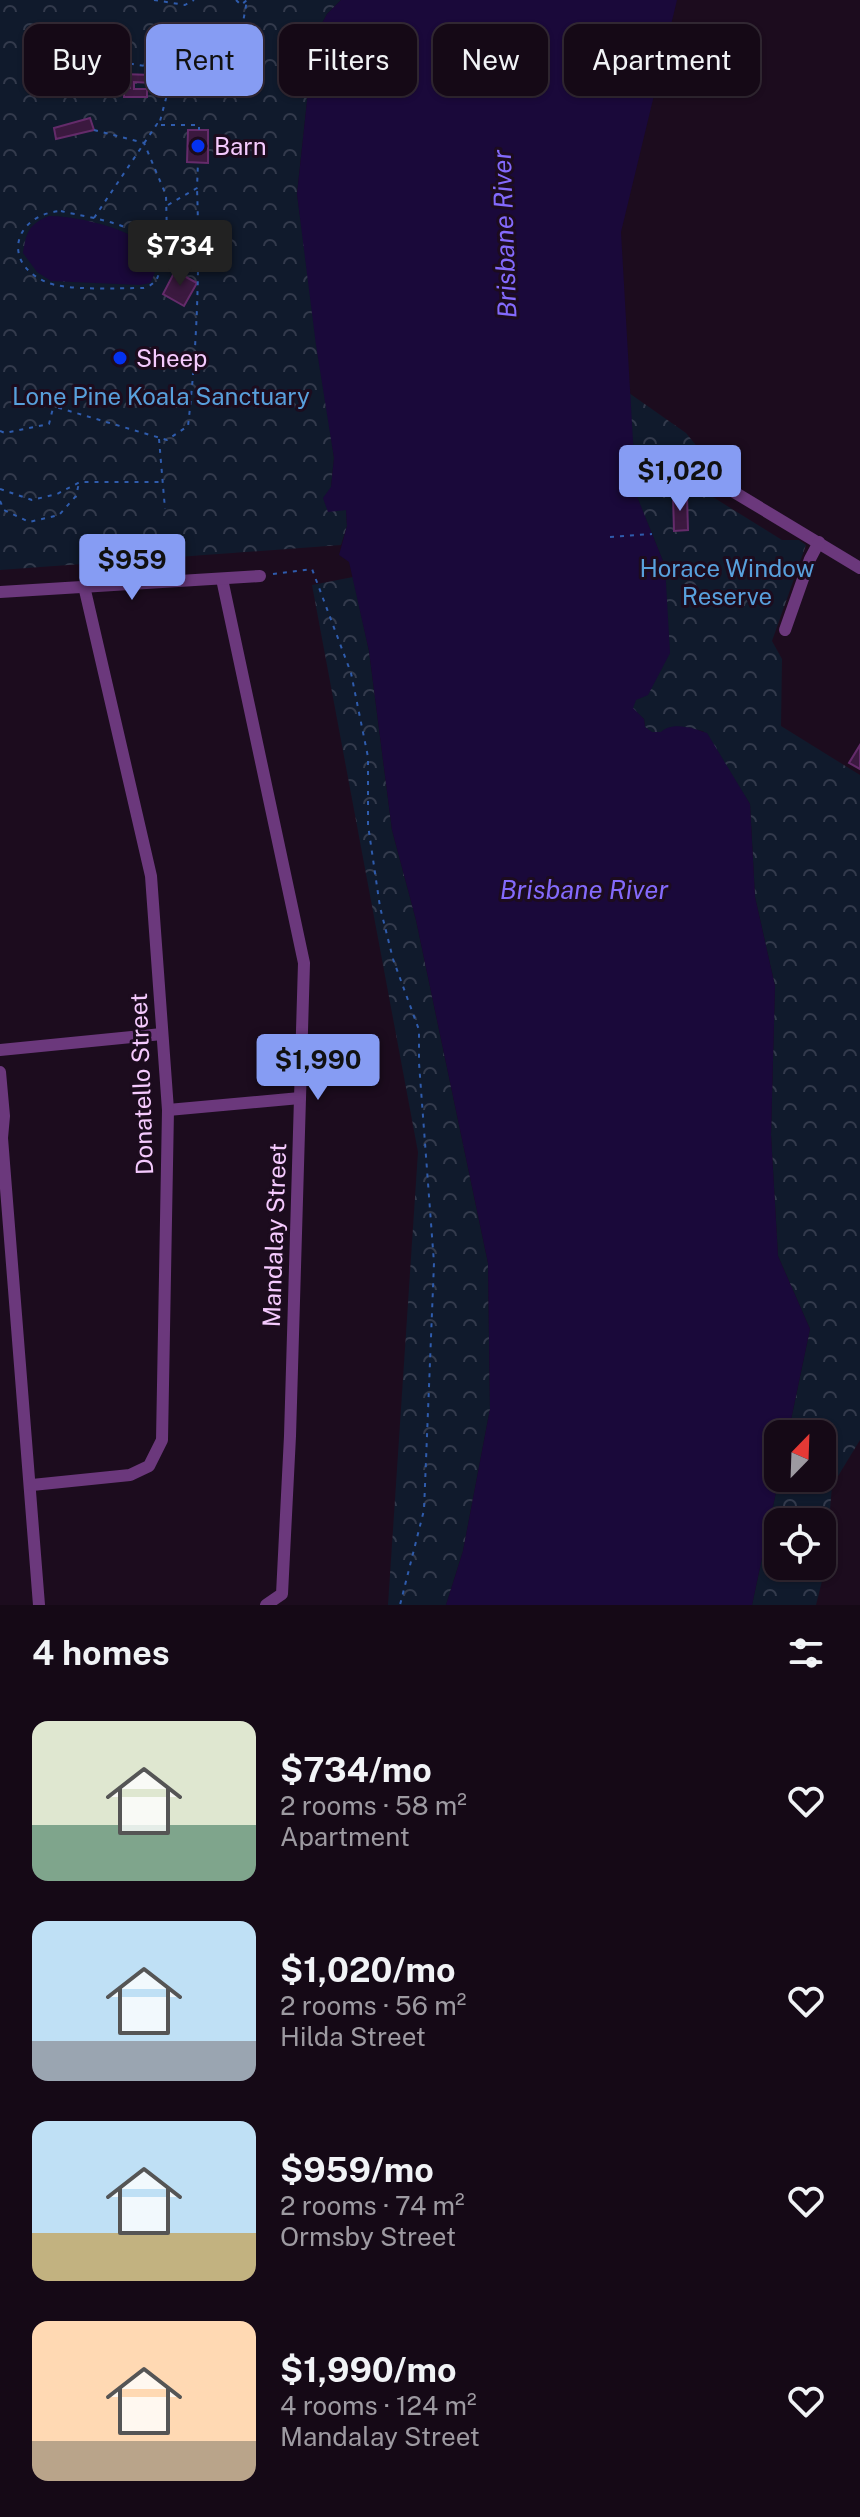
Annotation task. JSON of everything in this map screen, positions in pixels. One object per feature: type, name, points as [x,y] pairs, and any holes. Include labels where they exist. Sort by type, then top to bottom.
[{"type":"street","points":[[724,486],[860,568]]},
{"type":"street","points":[[785,630],[819,542]]},
{"type":"street","points":[[0,592],[260,576]]},
{"type":"street","name":"Mandalay Street","points":[[222,579],[304,963],[290,1436],[282,1594],[266,1605]]},
{"type":"street","name":"Donatello Street","points":[[32,1485],[130,1475],[149,1466],[162,1440],[168,1110],[151,876],[84,586]]},
{"type":"street","points":[[0,1050],[162,1034]]},
{"type":"street","points":[[0,1072],[4,1116],[1,1125],[32,1485],[39,1605]]},
{"type":"street","points":[[168,1110],[300,1098]]},
{"type":"path","points":[[154,0],[185,5],[194,0]]},
{"type":"path","points":[[236,0],[241,5],[247,0]]},
{"type":"path","points":[[243,24],[247,0]]},
{"type":"path","points":[[159,125],[167,96]]},
{"type":"path","points":[[93,219],[157,124],[199,125],[199,130]]},
{"type":"path","points":[[94,130],[144,143]]},
{"type":"path","points":[[144,143],[166,195],[167,237],[174,269]]},
{"type":"path","points":[[39,402],[167,440],[188,426],[199,249],[198,162]]},
{"type":"path","points":[[166,206],[197,188]]},
{"type":"path","points":[[61,211],[93,219],[132,229],[153,246],[159,260],[159,275],[153,285],[144,288],[49,284],[33,275],[24,265],[18,251],[19,237],[35,217],[45,212],[61,211]]},
{"type":"path","points":[[0,431],[5,433],[49,424],[54,407]]},
{"type":"path","points":[[159,438],[165,509]]},
{"type":"path","points":[[0,489],[32,500],[57,494],[80,482],[163,482]]},
{"type":"path","points":[[0,501],[4,510],[29,522],[59,515],[76,496],[80,482]]},
{"type":"path","points":[[610,537],[652,534]]},
{"type":"path","points":[[260,576],[312,569],[351,673],[368,757],[368,825],[380,907],[393,959],[419,1030],[434,1263],[424,1510],[400,1605]]},
{"type":"green space","name":"Lone Pine Koala Sanctuary","points":[[0,0],[341,0],[322,24],[279,24],[279,96],[308,96],[297,194],[334,458],[331,487],[346,510],[347,526],[341,545],[0,570]]},
{"type":"green space","name":"Horace Window Reserve","points":[[629,393],[686,433],[717,471],[708,494],[782,540],[799,540],[806,545],[772,641],[782,659],[781,726],[860,775],[860,1440],[836,1479],[836,1420],[791,1420],[810,1329],[778,1256],[771,1135],[775,986],[755,897],[750,804],[703,731],[691,729],[652,733],[645,727],[644,719],[632,708],[665,566],[636,495]]},
{"type":"green space","points":[[353,577],[369,651],[392,830],[416,920],[488,1263],[490,1409],[463,1551],[446,1605],[388,1605],[418,1152],[312,585]]},
{"type":"green space","name":"Horace Window Reserve","points":[[776,1492],[831,1492],[830,1508],[773,1508]]},
{"type":"green space","name":"Horace Window Reserve","points":[[764,1549],[764,1580],[822,1580],[816,1605],[752,1605]]},
{"type":"water","name":"Brisbane River","points":[[341,0],[677,0],[671,24],[564,24],[564,96],[654,96],[621,232],[636,494],[665,566],[670,653],[648,695],[636,700],[633,708],[652,732],[677,726],[707,733],[750,804],[755,897],[775,986],[771,1135],[778,1256],[810,1329],[791,1420],[764,1420],[764,1492],[776,1492],[773,1508],[764,1508],[764,1549],[752,1605],[446,1605],[463,1551],[490,1409],[488,1263],[416,920],[392,830],[369,651],[349,562],[339,555],[347,526],[346,510],[328,512],[323,498],[331,487],[334,458],[297,194],[308,96],[417,96],[417,24],[322,24]]},
{"type":"water","points":[[49,216],[102,225],[139,241],[151,252],[156,266],[150,283],[51,281],[37,272],[23,253],[24,246],[33,226]]},
{"type":"building","points":[[130,74],[146,75],[146,83],[134,82],[134,89],[146,89],[147,97],[124,97],[130,96]]},
{"type":"building","points":[[90,118],[94,130],[56,139],[54,128]]},
{"type":"building","name":"Barn","points":[[188,130],[208,130],[208,163],[187,162]]},
{"type":"building","points":[[175,271],[197,283],[184,306],[163,294]]},
{"type":"building","points":[[673,496],[687,496],[688,530],[674,531]]},
{"type":"building","points":[[860,745],[860,769],[849,763]]},
{"type":"place","name":"Barn","points":[[198,146]]},
{"type":"place","name":"Sheep","points":[[120,358]]}]
